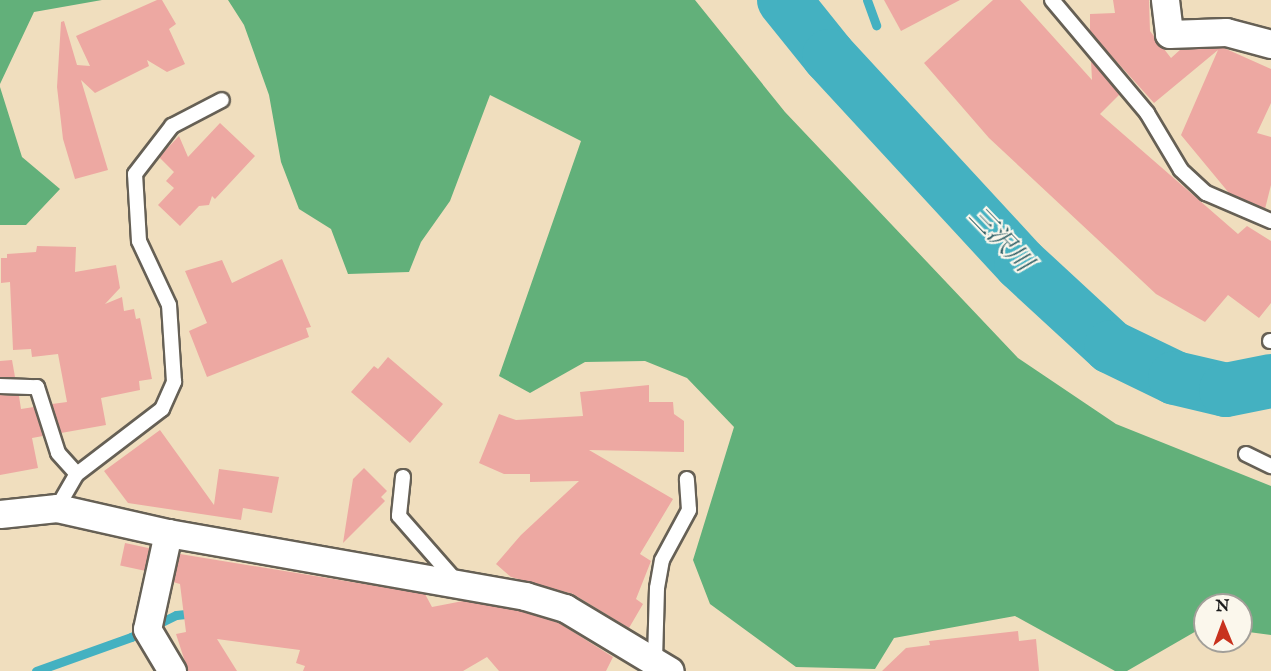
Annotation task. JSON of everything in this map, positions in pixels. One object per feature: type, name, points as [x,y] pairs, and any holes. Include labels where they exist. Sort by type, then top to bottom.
[{"type":"street","points":[[1165,0],[1169,34],[1226,32],[1271,44]]},
{"type":"street","points":[[0,514],[57,508],[168,532],[525,596],[565,608],[663,665]]},
{"type":"street","points":[[168,532],[147,629],[172,671]]},
{"type":"lane","points":[[1052,0],[1147,113],[1181,170],[1206,193],[1271,221]]},
{"type":"lane","points":[[57,508],[77,474],[162,409],[174,382],[169,305],[139,241],[135,174],[172,126],[222,100]]},
{"type":"lane","points":[[0,386],[37,387],[58,453],[77,474]]},
{"type":"lane","points":[[1246,454],[1271,465]]},
{"type":"lane","points":[[403,477],[399,516],[460,585]]},
{"type":"lane","points":[[663,665],[662,560],[689,510],[687,479]]},
{"type":"green space","points":[[0,0],[102,0],[34,12],[0,84]]},
{"type":"green space","points":[[228,0],[695,0],[785,112],[1018,358],[1116,424],[1271,486],[1271,635],[1253,633],[1253,593],[1193,593],[1193,633],[1127,671],[1115,671],[1015,616],[894,638],[875,669],[796,667],[710,604],[693,560],[734,427],[687,378],[645,361],[585,362],[530,393],[499,376],[581,141],[490,95],[450,201],[421,242],[409,272],[348,274],[331,229],[299,209],[281,162],[269,95],[244,25]]},
{"type":"green space","points":[[0,87],[22,157],[60,189],[26,225],[0,225]]},
{"type":"building","points":[[157,0],[162,0],[176,24],[169,29],[185,64],[167,72],[147,60],[149,66],[95,93],[81,80],[108,170],[75,179],[63,139],[57,87],[61,22],[64,21],[77,65],[90,66],[76,36]]},
{"type":"building","points":[[884,0],[960,0],[901,31]]},
{"type":"building","points":[[993,0],[1020,0],[1092,80],[1091,61],[1120,94],[1100,114],[1238,234],[1247,226],[1271,241],[1271,303],[1259,318],[1228,295],[1205,322],[1156,294],[989,138],[924,63]]},
{"type":"building","points":[[1113,0],[1149,0],[1150,31],[1171,58],[1181,49],[1224,48],[1271,69],[1271,103],[1257,133],[1271,137],[1271,185],[1265,209],[1229,193],[1181,135],[1218,50],[1154,103],[1090,32],[1090,14],[1115,13]]},
{"type":"building","points":[[220,123],[255,156],[215,199],[212,196],[209,205],[199,206],[180,226],[158,205],[174,188],[166,181],[174,172],[159,157],[179,136],[188,157]]},
{"type":"building","points":[[37,246],[76,247],[75,272],[116,265],[120,288],[105,304],[122,297],[124,311],[134,309],[136,319],[140,318],[152,379],[139,381],[140,390],[101,398],[106,425],[61,433],[52,404],[67,402],[58,354],[32,357],[31,349],[13,350],[10,282],[1,283],[1,258],[7,258],[7,254],[36,252]]},
{"type":"building","points":[[282,259],[311,327],[306,328],[309,337],[207,377],[189,331],[207,323],[185,271],[222,260],[232,283]]},
{"type":"building","points":[[388,357],[443,404],[410,443],[351,392],[374,366],[378,369]]},
{"type":"building","points":[[12,360],[15,377],[0,377],[0,361]]},
{"type":"building","points":[[649,385],[649,402],[673,402],[674,414],[684,421],[684,452],[589,450],[673,499],[640,554],[651,561],[636,599],[643,604],[629,628],[573,594],[511,577],[496,564],[521,535],[579,481],[530,482],[530,474],[504,474],[479,463],[499,414],[516,420],[583,416],[580,392]]},
{"type":"building","points":[[0,395],[19,396],[21,409],[34,407],[43,436],[32,438],[38,468],[0,475]]},
{"type":"building","points":[[160,430],[214,505],[219,469],[279,477],[272,513],[243,508],[241,520],[128,503],[104,471]]},
{"type":"building","points":[[364,468],[387,491],[381,497],[385,501],[343,543],[353,479]]},
{"type":"building","points":[[125,543],[149,548],[145,571],[120,565]]},
{"type":"building","points":[[180,554],[425,594],[432,607],[463,601],[521,611],[559,623],[613,657],[606,671],[499,671],[487,657],[463,671],[303,671],[305,666],[296,663],[300,650],[217,639],[237,671],[188,671],[176,634],[186,632],[180,584],[173,582]]},
{"type":"building","points":[[1018,631],[1019,641],[1036,639],[1039,671],[882,671],[906,648],[930,645],[929,641]]},
{"type":"waterway","name":"三沢川","points":[[784,0],[829,56],[1021,264],[1111,347],[1175,378],[1226,390],[1271,381]]},
{"type":"waterway","points":[[867,0],[876,25]]},
{"type":"waterway","points":[[36,671],[131,637],[176,615],[196,613]]}]
